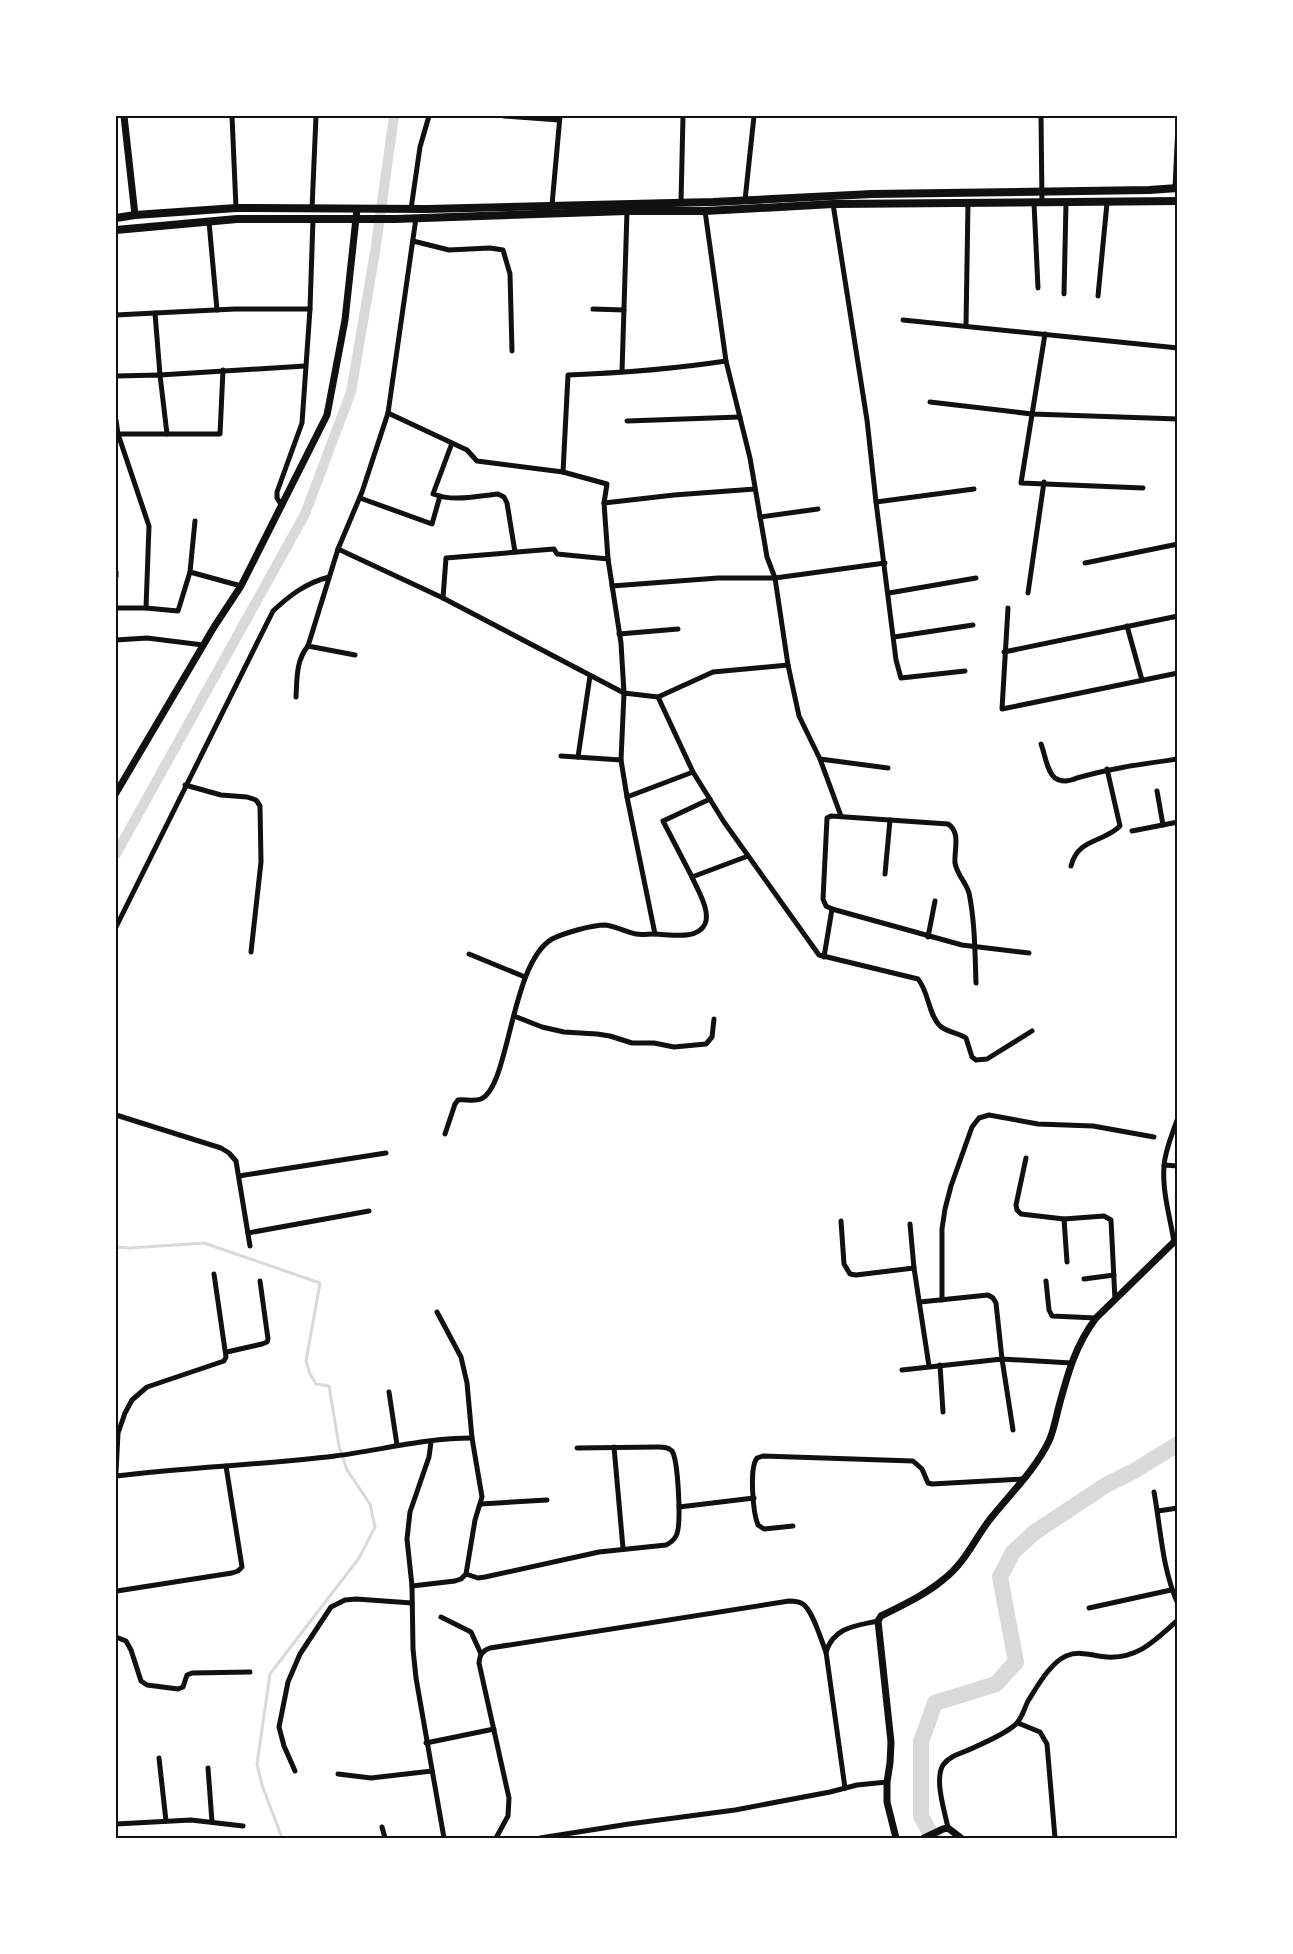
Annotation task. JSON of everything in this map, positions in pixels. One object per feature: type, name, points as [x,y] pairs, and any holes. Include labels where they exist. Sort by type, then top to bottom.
[{"type":"main road","points":[[116,218],[236,208],[411,209],[691,202],[872,194],[1176,188]]},
{"type":"main road","points":[[116,230],[237,219],[394,219],[627,211],[705,211],[833,204],[1178,201]]},
{"type":"main road","points":[[691,202],[693,211]]},
{"type":"street","points":[[124,116],[135,215]]},
{"type":"street","points":[[232,116],[236,208]]},
{"type":"street","points":[[312,209],[316,116]]},
{"type":"street","points":[[411,209],[420,147],[429,116]]},
{"type":"street","points":[[504,116],[560,118],[552,205]]},
{"type":"street","points":[[681,202],[683,116]]},
{"type":"street","points":[[746,200],[754,116]]},
{"type":"street","points":[[1038,288],[1041,116]]},
{"type":"street","points":[[1176,188],[1178,125]]},
{"type":"street","points":[[966,326],[968,203]]},
{"type":"street","points":[[1064,294],[1066,203]]},
{"type":"street","points":[[1098,296],[1107,203]]},
{"type":"street","points":[[833,204],[867,420],[896,660],[901,678],[965,671]]},
{"type":"street","points":[[116,793],[203,645],[241,586],[327,414],[345,320],[357,209]]},
{"type":"street","points":[[622,372],[627,211]]},
{"type":"street","points":[[705,211],[726,361],[740,417],[767,557],[775,578],[788,665],[799,716],[820,759],[841,816]]},
{"type":"street","points":[[296,697],[299,663],[308,646],[338,549],[360,498],[388,413],[416,218]]},
{"type":"street","points":[[282,506],[277,496],[302,423],[310,309],[313,219]]},
{"type":"street","points":[[209,222],[217,310]]},
{"type":"street","points":[[413,241],[449,250],[490,248],[503,250],[510,274],[512,351]]},
{"type":"street","points":[[116,315],[217,310],[310,309]]},
{"type":"street","points":[[593,309],[624,310]]},
{"type":"street","points":[[155,313],[167,434]]},
{"type":"street","points":[[903,320],[1178,348]]},
{"type":"street","points":[[1045,334],[1021,483],[1143,488]]},
{"type":"street","points":[[563,472],[568,375],[684,367],[726,361]]},
{"type":"street","points":[[116,376],[305,366]]},
{"type":"street","points":[[118,434],[220,434],[222,370]]},
{"type":"street","points":[[930,402],[1032,414],[1178,419]]},
{"type":"street","points":[[388,413],[466,450],[477,461],[563,472],[607,484],[604,503],[608,559],[619,634],[624,693],[621,760],[655,934]]},
{"type":"street","points":[[627,421],[740,417]]},
{"type":"street","points":[[116,420],[118,434],[149,526],[146,608]]},
{"type":"street","points":[[452,443],[433,494],[452,499],[498,494],[504,497],[507,503],[514,552]]},
{"type":"street","points":[[1028,593],[1044,483]]},
{"type":"street","points":[[604,503],[755,489]]},
{"type":"street","points":[[876,502],[974,489]]},
{"type":"street","points":[[360,498],[432,524],[440,496]]},
{"type":"street","points":[[760,517],[818,509]]},
{"type":"street","points":[[116,608],[178,611],[190,572],[195,521]]},
{"type":"street","points":[[1085,563],[1178,544]]},
{"type":"street","points":[[338,549],[443,598],[624,693],[658,697],[713,672],[788,665]]},
{"type":"street","points":[[443,598],[446,558],[554,549],[557,554],[608,559]]},
{"type":"street","points":[[612,586],[718,578],[775,578],[885,563]]},
{"type":"street","points":[[190,572],[241,586]]},
{"type":"street","points":[[116,927],[273,611],[288,597],[312,581],[329,577]]},
{"type":"street","points":[[889,593],[976,578]]},
{"type":"street","points":[[1008,608],[1002,709],[1174,674],[1178,680]]},
{"type":"street","points":[[1004,651],[1178,616]]},
{"type":"street","points":[[894,637],[973,625]]},
{"type":"street","points":[[1127,626],[1142,680]]},
{"type":"street","points":[[619,634],[678,629]]},
{"type":"street","points":[[116,640],[147,638],[203,645]]},
{"type":"street","points":[[308,646],[355,655]]},
{"type":"street","points":[[578,757],[590,676]]},
{"type":"street","points":[[658,697],[693,772],[748,856],[816,951],[824,957],[918,979],[935,1019],[941,1027],[966,1038],[972,1057],[976,1060],[987,1059],[1032,1031]]},
{"type":"street","points":[[1041,744],[1051,774],[1062,781],[1070,781],[1107,769],[1178,759]]},
{"type":"street","points":[[561,756],[621,760]]},
{"type":"street","points":[[820,759],[888,768]]},
{"type":"street","points":[[1071,866],[1073,857],[1081,848],[1091,841],[1112,834],[1120,826],[1107,769]]},
{"type":"street","points":[[627,796],[693,772]]},
{"type":"street","points":[[185,785],[221,795],[247,797],[256,800],[260,806],[261,862],[251,952]]},
{"type":"street","points":[[1157,791],[1164,825]]},
{"type":"street","points":[[445,1134],[458,1100],[481,1099],[487,1095],[492,1086],[497,1076],[525,977],[539,950],[548,942],[557,937],[605,925],[636,934],[685,935],[701,930],[706,923],[703,903],[663,821],[710,799]]},
{"type":"street","points":[[976,983],[975,946],[969,892],[956,864],[953,827],[948,824],[841,816],[827,818],[823,899],[826,906],[928,937],[975,946],[1029,953]]},
{"type":"street","points":[[885,874],[890,820]]},
{"type":"street","points":[[1132,831],[1178,822]]},
{"type":"street","points":[[692,877],[748,856]]},
{"type":"street","points":[[928,937],[935,901]]},
{"type":"street","points":[[824,957],[832,909]]},
{"type":"street","points":[[469,954],[525,977]]},
{"type":"street","points":[[514,1016],[542,1027],[564,1032],[597,1034],[632,1043],[654,1042],[674,1047],[706,1044],[712,1037],[714,1019]]},
{"type":"street","points":[[116,1115],[221,1148],[229,1153],[236,1161],[250,1246]]},
{"type":"street","points":[[942,1300],[942,1229],[945,1209],[972,1127],[979,1118],[989,1115],[1038,1124],[1093,1126],[1154,1137]]},
{"type":"street","points":[[896,1839],[887,1802],[891,1742],[878,1621],[881,1616],[924,1593],[946,1578],[964,1559],[986,1524],[1023,1479],[1049,1440],[1077,1346],[1096,1318],[1176,1240],[1166,1195],[1164,1165],[1178,1120]]},
{"type":"street","points":[[239,1176],[386,1153]]},
{"type":"street","points":[[1026,1158],[1016,1205],[1021,1214],[1064,1219],[1104,1216],[1111,1220],[1115,1301]]},
{"type":"street","points":[[1164,1165],[1178,1166]]},
{"type":"street","points":[[248,1233],[369,1211]]},
{"type":"street","points":[[1064,1219],[1067,1262]]},
{"type":"street","points":[[841,1221],[844,1264],[850,1274],[914,1268]]},
{"type":"street","points":[[910,1224],[914,1268],[929,1366]]},
{"type":"street","points":[[214,1274],[227,1352],[224,1361],[147,1388],[132,1400],[118,1433],[116,1474],[336,1456],[397,1445],[472,1438]]},
{"type":"street","points":[[1084,1279],[1114,1275]]},
{"type":"street","points":[[227,1352],[267,1342],[260,1281]]},
{"type":"street","points":[[1046,1281],[1048,1310],[1052,1316],[1096,1318]]},
{"type":"street","points":[[920,1302],[988,1295],[993,1298],[996,1303],[1013,1430]]},
{"type":"street","points":[[412,1586],[455,1581],[466,1574],[475,1520],[482,1497],[472,1438],[467,1383],[461,1357],[437,1312]]},
{"type":"street","points":[[902,1370],[1002,1359],[1071,1363]]},
{"type":"street","points":[[940,1365],[943,1413]]},
{"type":"street","points":[[389,1392],[397,1445]]},
{"type":"street","points":[[431,1442],[429,1457],[410,1512],[408,1539],[416,1678],[444,1839]]},
{"type":"street","points":[[614,1447],[623,1548]]},
{"type":"street","points":[[466,1574],[478,1578],[485,1577],[623,1548],[666,1545],[671,1542],[678,1534],[680,1507],[675,1460],[672,1452],[667,1448],[577,1448]]},
{"type":"street","points":[[793,1526],[761,1528],[756,1520],[753,1466],[757,1458],[763,1456],[913,1461],[922,1469],[928,1482],[932,1484],[1023,1479]]},
{"type":"street","points":[[117,1591],[232,1573],[242,1567],[226,1466]]},
{"type":"street","points":[[1154,1492],[1165,1570],[1178,1604]]},
{"type":"street","points":[[680,1507],[754,1498]]},
{"type":"street","points":[[481,1504],[547,1500]]},
{"type":"street","points":[[1158,1511],[1178,1508]]},
{"type":"street","points":[[1089,1608],[1171,1590]]},
{"type":"street","points":[[295,1771],[280,1737],[279,1727],[288,1682],[300,1654],[332,1607],[345,1600],[356,1599],[412,1603]]},
{"type":"street","points":[[496,1839],[508,1816],[509,1798],[479,1663],[482,1651],[789,1601],[804,1604],[826,1652],[845,1788]]},
{"type":"street","points":[[441,1617],[471,1632],[481,1654]]},
{"type":"street","points":[[961,1839],[946,1828],[939,1776],[943,1766],[953,1756],[1007,1732],[1018,1723],[1028,1701],[1056,1663],[1066,1656],[1080,1653],[1121,1657],[1131,1654],[1146,1648],[1178,1620]]},
{"type":"street","points":[[826,1652],[829,1643],[847,1628],[878,1621]]},
{"type":"street","points":[[116,1637],[126,1641],[141,1681],[147,1685],[178,1689],[185,1684],[188,1675],[192,1673],[250,1672]]},
{"type":"street","points":[[1018,1723],[1040,1732],[1047,1744],[1055,1839]]},
{"type":"street","points":[[426,1743],[494,1729]]},
{"type":"street","points":[[159,1758],[166,1821]]},
{"type":"street","points":[[208,1768],[212,1822]]},
{"type":"street","points":[[338,1774],[371,1779],[432,1771]]},
{"type":"street","points":[[540,1839],[735,1810],[887,1782]]},
{"type":"street","points":[[116,1824],[166,1821],[212,1822],[243,1826]]},
{"type":"street","points":[[382,1827],[385,1839]]},
{"type":"street","points":[[924,1839],[946,1828]]},
{"type":"waterway","points":[[116,854],[305,514],[351,392],[375,252],[394,116]]},
{"type":"waterway","points":[[116,1247],[204,1243],[320,1283],[306,1361],[316,1384],[329,1386],[339,1446],[347,1470],[370,1504],[375,1527],[359,1558],[270,1674],[257,1764],[262,1785],[282,1838]]},
{"type":"waterway","points":[[933,1838],[921,1816],[921,1742],[935,1703],[996,1684],[1016,1662],[1000,1577],[1013,1552],[1035,1532],[1106,1485],[1178,1444]]}]
